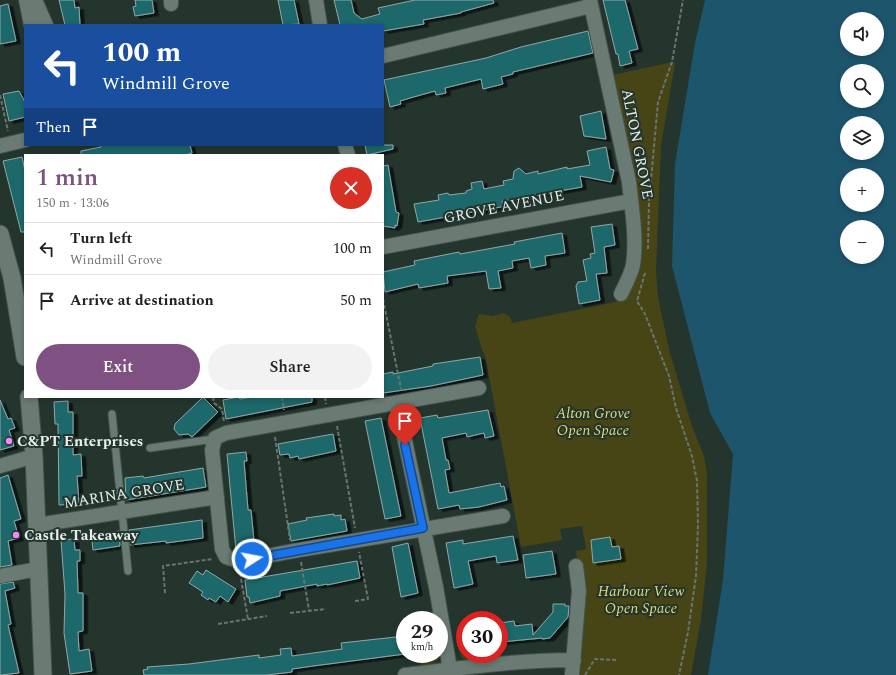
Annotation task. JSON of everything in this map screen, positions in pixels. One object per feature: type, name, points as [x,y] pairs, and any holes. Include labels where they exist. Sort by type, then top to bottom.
[{"type":"street","points":[[26,0],[31,24]]},
{"type":"street","points":[[35,0],[46,24]]},
{"type":"street","points":[[316,0],[320,24]]},
{"type":"street","points":[[384,56],[590,3]]},
{"type":"street","name":"ALTON GROVE","points":[[590,3],[629,182],[634,245],[632,267],[621,294]]},
{"type":"street","points":[[6,145],[24,140]]},
{"type":"street","name":"GROVE AVENUE","points":[[384,247],[631,201]]},
{"type":"street","points":[[0,234],[22,316],[24,343]]},
{"type":"street","points":[[479,388],[220,436],[212,450],[222,549],[232,559],[503,516]]},
{"type":"street","points":[[30,398],[34,456],[43,675]]},
{"type":"street","points":[[400,402],[423,528],[436,587],[450,672]]},
{"type":"street","points":[[0,466],[34,456]]},
{"type":"street","name":"MARINA GROVE","points":[[37,525],[217,497]]},
{"type":"street","points":[[572,675],[579,591],[576,566]]},
{"type":"street","points":[[0,576],[38,569]]},
{"type":"street","points":[[405,675],[450,672],[543,660],[574,660]]},
{"type":"lane","points":[[112,414],[128,571]]},
{"type":"lane","points":[[150,448],[220,436]]},
{"type":"path","points":[[648,253],[649,202],[658,102],[672,62],[683,0]]},
{"type":"path","points":[[0,96],[6,145]]},
{"type":"path","points":[[646,266],[637,301],[645,314],[669,376],[676,408],[692,456],[697,481],[698,525],[696,576],[688,632],[679,675]]},
{"type":"path","points":[[384,305],[400,402]]},
{"type":"path","points":[[213,398],[214,403],[222,409],[220,436]]},
{"type":"path","points":[[335,415],[368,599],[355,601]]},
{"type":"path","points":[[273,425],[295,550],[309,610]]},
{"type":"path","points":[[165,593],[163,566],[232,559],[248,619]]},
{"type":"path","points":[[290,613],[326,609]]},
{"type":"path","points":[[218,624],[267,616]]},
{"type":"path","points":[[585,675],[595,659],[617,660]]},
{"type":"green space","name":"Alton Grove Open Space","points":[[672,62],[675,63],[661,146],[656,272],[658,297],[670,353],[692,426],[704,456],[707,472],[707,564],[701,619],[691,675],[572,675],[578,565],[576,551],[586,549],[582,526],[560,529],[562,540],[521,547],[485,355],[482,350],[475,326],[479,314],[493,316],[503,313],[510,317],[512,323],[625,299],[640,256],[639,199],[613,75]]},
{"type":"green space","points":[[421,663],[432,663],[430,664],[418,666]]},
{"type":"water","points":[[705,0],[896,0],[896,675],[708,675],[723,580],[733,454],[710,413],[672,266],[675,164],[695,43]]},
{"type":"building","points":[[59,0],[74,0],[75,8],[79,7],[80,24],[65,24]]},
{"type":"building","points":[[135,0],[152,0],[154,13],[135,16],[133,7],[136,6]]},
{"type":"building","points":[[278,0],[294,0],[299,24],[283,24]]},
{"type":"building","points":[[334,0],[351,0],[354,13],[362,19],[380,14],[378,8],[415,0],[493,0],[494,3],[461,13],[423,20],[424,24],[384,31],[384,24],[340,24]]},
{"type":"building","points":[[603,0],[625,0],[638,49],[629,51],[632,63],[620,66]]},
{"type":"building","points":[[8,4],[16,41],[0,44],[0,6]]},
{"type":"building","points":[[588,31],[593,53],[513,72],[513,74],[501,77],[503,84],[483,89],[481,79],[445,88],[446,93],[436,95],[435,91],[400,101],[401,104],[390,107],[384,80],[486,58],[521,47]]},
{"type":"building","points":[[19,91],[24,100],[24,117],[9,121],[3,94]]},
{"type":"building","points":[[601,111],[606,139],[584,136],[580,116]]},
{"type":"building","points":[[393,145],[393,149],[367,154],[365,146]]},
{"type":"building","points":[[190,146],[192,153],[81,154],[81,151],[101,147]]},
{"type":"building","points":[[606,147],[610,169],[614,170],[611,182],[580,176],[582,187],[502,201],[503,205],[501,207],[418,222],[414,204],[439,200],[438,195],[448,193],[449,195],[466,193],[466,191],[472,189],[471,183],[482,181],[484,189],[504,185],[503,181],[513,179],[514,171],[519,168],[526,174],[538,171],[538,174],[567,167],[567,169],[590,165],[587,151]]},
{"type":"building","points":[[22,157],[24,166],[24,232],[21,232],[3,161]]},
{"type":"building","points":[[388,165],[396,212],[399,213],[397,226],[395,225],[395,228],[384,226],[384,166]]},
{"type":"building","points":[[612,224],[615,245],[604,247],[607,273],[596,274],[600,300],[579,304],[576,286],[578,282],[587,281],[583,260],[591,258],[590,254],[595,253],[591,227]]},
{"type":"building","points":[[562,233],[565,253],[545,256],[546,265],[531,268],[529,258],[512,261],[513,268],[498,271],[501,288],[489,289],[486,271],[447,276],[448,283],[419,288],[418,284],[385,292],[384,272],[415,265],[414,261],[459,252],[460,254],[515,244],[514,242]]},
{"type":"building","points":[[480,357],[483,375],[431,386],[384,393],[384,374],[393,372],[393,374],[433,366],[433,364]]},
{"type":"building","points":[[202,398],[204,398],[218,412],[192,437],[188,434],[179,435],[174,429],[175,424]]},
{"type":"building","points":[[233,398],[312,398],[312,402],[226,419],[223,400]]},
{"type":"building","points":[[0,400],[8,419],[11,418],[15,428],[9,430],[14,446],[0,450]]},
{"type":"building","points":[[68,401],[68,412],[73,412],[73,455],[81,454],[82,476],[77,476],[79,504],[59,505],[58,424],[55,424],[54,402]]},
{"type":"building","points":[[488,410],[494,436],[485,438],[484,433],[467,437],[466,433],[442,438],[446,460],[448,460],[450,469],[445,470],[449,493],[500,483],[501,487],[504,486],[507,500],[479,507],[460,509],[459,505],[438,509],[420,418],[437,415],[438,418]]},
{"type":"building","points":[[381,418],[401,516],[385,519],[365,421]]},
{"type":"building","points":[[333,434],[336,451],[299,459],[298,456],[290,458],[289,454],[280,455],[278,444]]},
{"type":"building","points":[[246,452],[247,461],[244,461],[248,510],[251,510],[254,541],[263,548],[240,552],[236,551],[227,454]]},
{"type":"building","points":[[203,468],[206,487],[126,500],[125,478],[143,476],[144,478]]},
{"type":"building","points":[[8,475],[21,519],[14,521],[19,538],[8,541],[12,565],[0,567],[0,478]]},
{"type":"building","points":[[334,514],[334,516],[341,515],[341,520],[345,519],[347,531],[291,541],[288,524],[307,520],[306,518]]},
{"type":"building","points":[[202,520],[203,538],[166,543],[166,541],[130,545],[129,530]]},
{"type":"building","points":[[119,531],[120,546],[93,550],[92,541],[96,540],[96,535]]},
{"type":"building","points":[[513,536],[518,560],[497,563],[496,556],[468,561],[473,584],[454,588],[446,543],[463,540],[463,544]]},
{"type":"building","points":[[610,537],[612,547],[619,546],[621,559],[593,563],[591,540]]},
{"type":"building","points":[[74,539],[75,550],[80,550],[80,561],[77,561],[78,593],[83,593],[83,631],[78,632],[79,651],[89,649],[92,671],[70,674],[64,633],[65,594],[61,540]]},
{"type":"building","points":[[408,543],[418,593],[401,597],[392,547]]},
{"type":"building","points":[[552,551],[556,574],[526,578],[523,555]]},
{"type":"building","points":[[357,561],[360,578],[327,585],[317,586],[317,584],[280,591],[280,596],[250,603],[249,597],[247,597],[245,580]]},
{"type":"building","points":[[206,570],[236,589],[228,602],[220,596],[216,602],[209,598],[208,600],[201,595],[203,592],[189,583],[197,571],[203,575]]},
{"type":"building","points":[[13,582],[15,588],[5,591],[11,624],[8,625],[19,673],[0,675],[0,584]]},
{"type":"building","points":[[553,604],[565,604],[565,606],[569,606],[568,617],[550,638],[508,641],[508,622],[514,621],[515,626],[532,624],[533,635],[553,612]]},
{"type":"building","points":[[396,637],[396,655],[292,669],[292,672],[267,675],[144,675],[143,670],[148,669],[147,667],[189,664],[259,655],[259,658],[281,655],[280,649],[291,648],[292,656],[342,649],[341,643]]},
{"type":"place","name":"C&PT Enterprises","points":[[9,441]]},
{"type":"place","name":"Castle Takeaway","points":[[16,535]]},
{"type":"route","points":[[252,559],[423,528],[405,445]]},
{"type":"park label","name":"Harbour View Open Space","points":[[641,600]]}]
